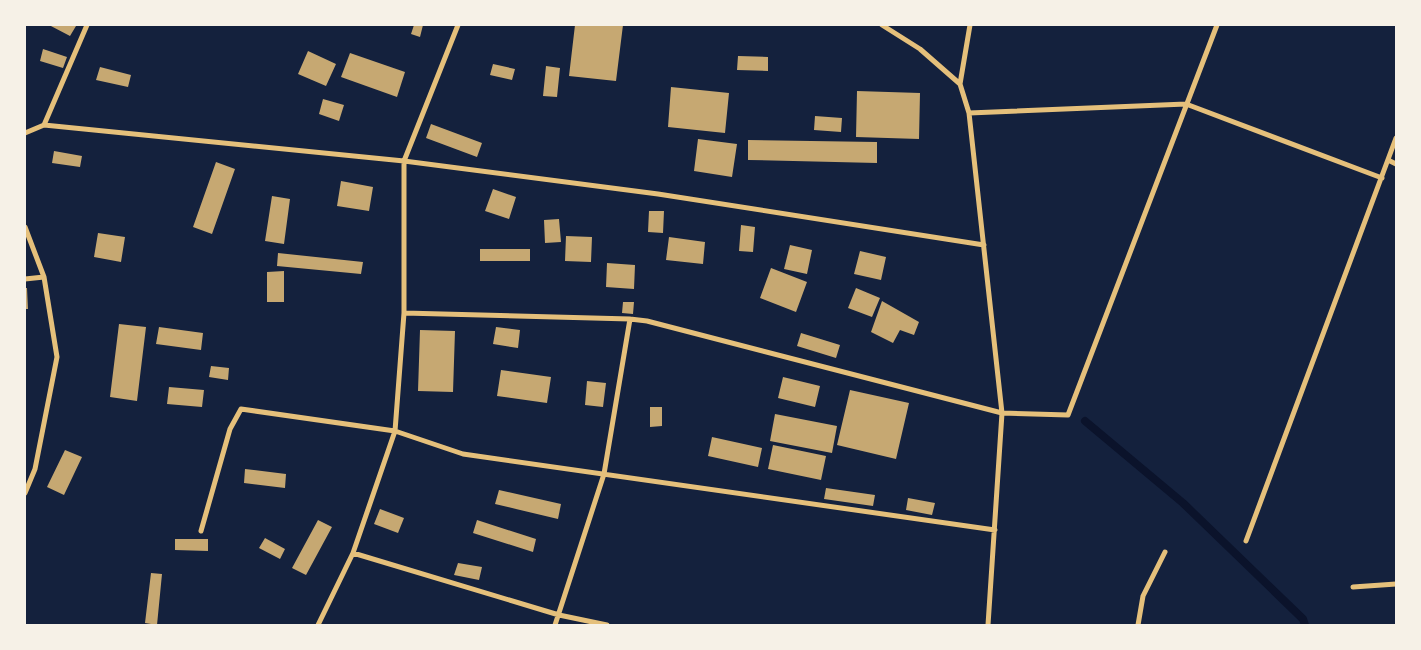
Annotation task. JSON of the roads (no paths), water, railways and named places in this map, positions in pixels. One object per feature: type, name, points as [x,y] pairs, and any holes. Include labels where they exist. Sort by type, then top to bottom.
[{"type":"street","points":[[44,125],[87,25]]},
{"type":"street","points":[[318,625],[353,553],[395,431],[404,313],[404,160],[458,25]]},
{"type":"street","points":[[882,25],[920,48],[960,84]]},
{"type":"street","points":[[970,25],[960,84],[969,113],[1002,412],[988,625]]},
{"type":"street","points":[[404,313],[647,321],[1002,412],[1068,415],[1216,25]]},
{"type":"street","points":[[969,113],[1186,104],[1382,178]]},
{"type":"street","points":[[25,133],[44,125],[404,160],[658,194],[984,245]]},
{"type":"street","points":[[1246,541],[1396,138]]},
{"type":"street","points":[[1388,160],[1396,164]]},
{"type":"street","points":[[25,227],[44,276],[57,357],[35,469],[25,493]]},
{"type":"street","points":[[25,279],[44,276]]},
{"type":"street","points":[[555,625],[604,474],[630,319]]},
{"type":"street","points":[[201,531],[230,429],[241,409],[395,431],[463,454],[994,530]]},
{"type":"street","points":[[1138,625],[1143,596],[1165,552]]},
{"type":"street","points":[[353,553],[559,616],[607,625]]},
{"type":"street","points":[[1353,587],[1396,584]]},
{"type":"waterway","points":[[1085,421],[1183,503],[1303,619],[1305,625]]}]
